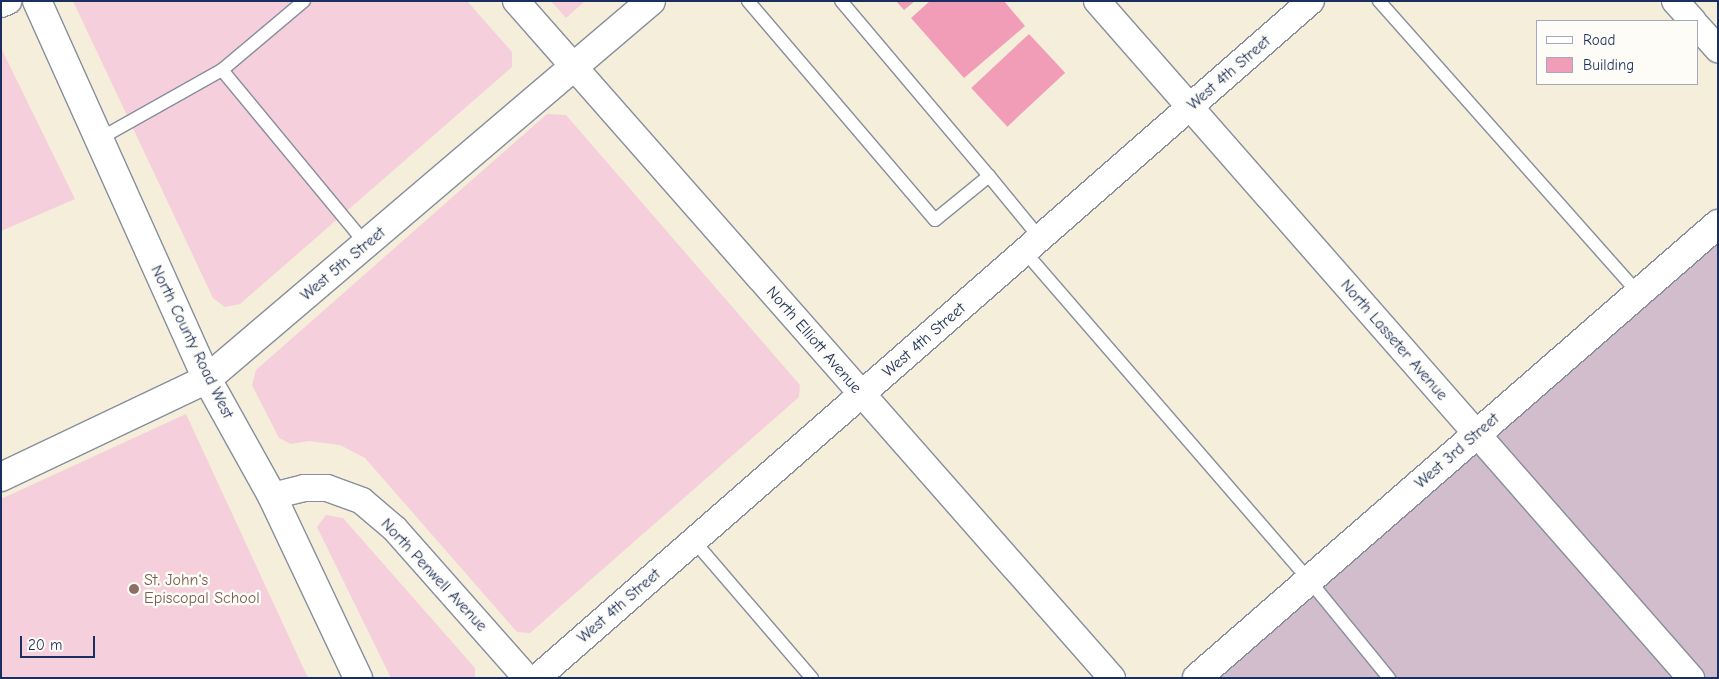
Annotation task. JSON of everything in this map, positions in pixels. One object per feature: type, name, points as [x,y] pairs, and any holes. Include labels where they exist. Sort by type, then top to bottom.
[{"type":"street","points":[[1,4],[8,1]]},
{"type":"street","name":"North County Road West","points":[[36,1],[207,379],[272,496],[358,678]]},
{"type":"street","name":"North Elliott Avenue","points":[[516,1],[1112,678]]},
{"type":"street","name":"West 5th Street","points":[[1,477],[207,379],[575,68],[651,1]]},
{"type":"street","name":"North Lasseter Avenue","points":[[1096,1],[1691,678]]},
{"type":"street","name":"West 4th Street","points":[[537,678],[1312,1]]},
{"type":"street","points":[[1676,1],[1692,20]]},
{"type":"street","points":[[1699,28],[1718,50]]},
{"type":"street","name":"West 3rd Street","points":[[1197,678],[1718,224]]},
{"type":"street","name":"North Penwell Avenue","points":[[272,496],[304,488],[327,488],[362,501],[395,529],[527,678]]},
{"type":"lane","points":[[99,139],[222,70],[304,1]]},
{"type":"lane","points":[[748,1],[935,220],[989,176]]},
{"type":"lane","points":[[841,1],[989,176],[1033,245],[1389,678]]},
{"type":"lane","points":[[1379,1],[1638,293]]},
{"type":"lane","points":[[222,70],[366,244]]},
{"type":"lane","points":[[694,541],[812,678]]},
{"type":"shaded area","points":[[73,1],[467,1],[512,52],[512,67],[240,304],[225,307],[213,298]]},
{"type":"shaded area","points":[[551,1],[585,1],[566,18]]},
{"type":"shaded area","points":[[1,48],[75,199],[1,231]]},
{"type":"shaded area","points":[[547,114],[566,115],[800,385],[799,397],[530,633],[517,632],[365,458],[340,445],[309,441],[291,444],[279,438],[252,385],[256,370]]},
{"type":"shaded area","points":[[1718,210],[1718,678],[1195,678]]},
{"type":"shaded area","name":"St. John's Episcopal School","points":[[186,414],[308,678],[1,678],[1,499]]},
{"type":"shaded area","points":[[326,515],[343,518],[475,668],[475,678],[391,678],[317,527]]},
{"type":"building","points":[[896,1],[915,1],[904,10]]},
{"type":"building","points":[[930,1],[1004,1],[1025,26],[964,78],[911,18]]},
{"type":"building","points":[[1029,34],[1065,73],[1007,127],[971,88]]},
{"type":"place","name":"St. John's Episcopal School","points":[[134,589]]}]
